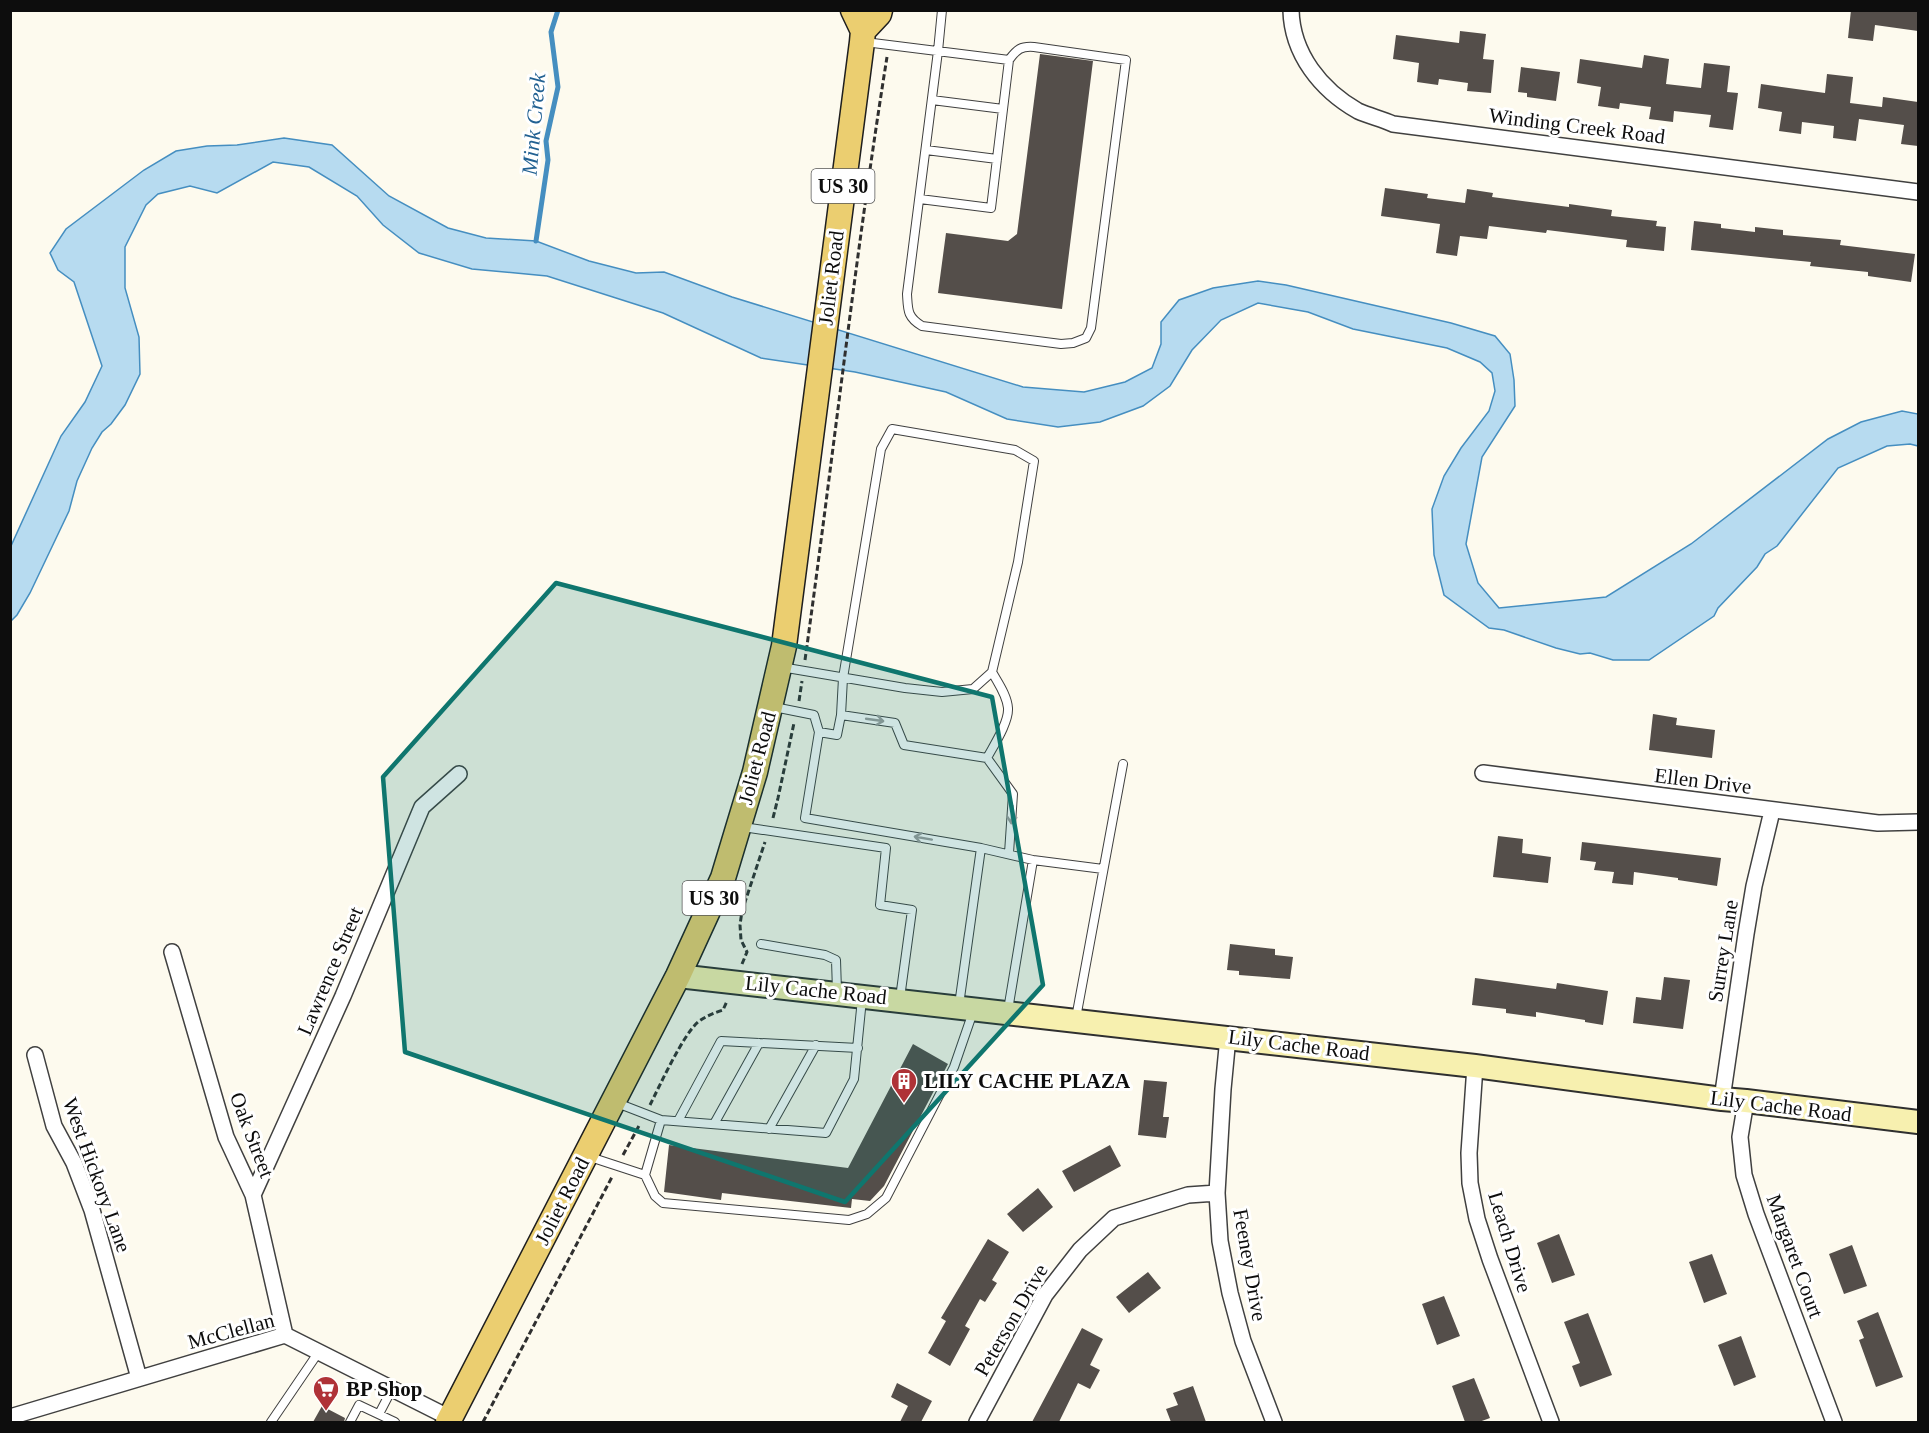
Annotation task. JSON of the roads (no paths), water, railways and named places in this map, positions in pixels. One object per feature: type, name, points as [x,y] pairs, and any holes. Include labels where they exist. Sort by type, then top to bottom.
[{"type":"main road","points":[[859,28],[879,14],[880,10]]},
{"type":"main road","name":"Joliet Road","points":[[449,1420],[678,976],[723,878],[755,772],[784,646],[814,407],[841,291],[859,28]]},
{"type":"street","name":"Winding Creek Road","points":[[1291,10],[1297,44],[1311,71],[1332,93],[1360,111],[1393,123],[1918,192]]},
{"type":"street","name":"Ellen Drive","points":[[1483,773],[1878,823],[1918,822]]},
{"type":"street","name":"Lawrence Street","points":[[253,1195],[343,996],[422,807],[459,774]]},
{"type":"street","name":"Surrey Lane","points":[[1722,1099],[1747,924],[1772,811]]},
{"type":"street","name":"Oak Street","points":[[172,952],[226,1137],[253,1195],[285,1335]]},
{"type":"street","name":"Lily Cache Road","points":[[678,976],[900,999],[1475,1066],[1918,1122]]},
{"type":"street","name":"Feeney Drive","points":[[1228,1037],[1222,1089],[1217,1193],[1220,1241],[1230,1293],[1243,1341],[1274,1422]]},
{"type":"street","name":"West Hickory Lane","points":[[34,1055],[54,1126],[74,1163],[92,1210],[139,1378]]},
{"type":"street","name":"Leach Drive","points":[[1475,1066],[1469,1153],[1470,1184],[1490,1259],[1551,1422]]},
{"type":"street","name":"Margaret Court","points":[[1746,1101],[1740,1137],[1743,1175],[1834,1422]]},
{"type":"street","name":"Peterson Drive","points":[[977,1422],[1045,1295],[1080,1250],[1114,1218],[1188,1195],[1217,1193]]},
{"type":"street","name":"McClellan","points":[[10,1417],[285,1335],[449,1420]]},
{"type":"lane","points":[[920,199],[991,208],[1009,60],[1015,51],[1023,46],[1126,60],[1091,328],[1086,338],[1073,343],[1061,344],[922,326],[913,321],[908,311],[906,294],[920,199],[942,10]]},
{"type":"lane","points":[[859,28],[889,45],[1009,60]]},
{"type":"lane","points":[[932,100],[1003,108]]},
{"type":"lane","points":[[926,150],[997,159]]},
{"type":"lane","points":[[780,667],[843,678],[905,688],[942,692],[973,689],[992,672],[1018,562],[1034,461],[1015,450],[892,429],[881,449],[843,678],[841,715],[837,735],[819,732]]},
{"type":"lane","points":[[987,758],[1002,730],[1008,709],[1003,690],[992,672]]},
{"type":"lane","points":[[770,707],[814,715],[819,732],[806,818],[1009,853],[1033,860],[1104,870]]},
{"type":"lane","points":[[841,715],[895,723],[904,745],[987,758],[1013,794],[1009,853]]},
{"type":"lane","points":[[1076,1020],[1123,764]]},
{"type":"lane","points":[[739,826],[886,848],[880,905],[912,910],[900,999]]},
{"type":"lane","points":[[661,1120],[645,1175],[655,1196],[663,1203],[849,1220],[867,1214],[886,1198],[954,1067],[967,1007],[981,848]]},
{"type":"lane","points":[[1007,1012],[1033,860]]},
{"type":"lane","points":[[761,944],[825,955],[836,960],[837,993]]},
{"type":"lane","points":[[613,1102],[661,1120],[826,1133],[854,1079],[863,995]]},
{"type":"lane","points":[[678,1121],[721,1041],[858,1047]]},
{"type":"lane","points":[[714,1124],[759,1043]]},
{"type":"lane","points":[[769,1128],[816,1046]]},
{"type":"lane","points":[[586,1156],[645,1175]]},
{"type":"lane","points":[[271,1422],[318,1353]]},
{"type":"lane","points":[[379,1414],[392,1389]]},
{"type":"lane","points":[[350,1422],[359,1405],[395,1422]]},
{"type":"water","points":[[284,138],[332,145],[389,196],[448,228],[486,238],[536,241],[589,261],[636,273],[664,272],[732,297],[1023,387],[1084,392],[1125,382],[1152,368],[1161,344],[1161,322],[1179,300],[1213,288],[1258,281],[1286,285],[1451,323],[1495,336],[1510,354],[1515,406],[1482,457],[1466,544],[1478,583],[1499,608],[1606,597],[1691,544],[1828,439],[1861,422],[1902,411],[1918,414],[1918,446],[1910,444],[1887,446],[1838,468],[1777,546],[1765,554],[1757,567],[1718,608],[1714,616],[1649,660],[1613,660],[1590,653],[1580,654],[1556,648],[1504,630],[1489,628],[1444,595],[1434,555],[1432,509],[1444,476],[1461,448],[1489,411],[1495,391],[1492,373],[1480,362],[1447,348],[1353,329],[1308,312],[1258,303],[1221,320],[1192,350],[1170,386],[1143,406],[1100,422],[1058,427],[1007,419],[946,392],[855,372],[761,358],[663,313],[547,276],[472,269],[419,253],[383,225],[357,196],[309,167],[273,162],[217,193],[190,186],[158,194],[146,205],[125,247],[125,288],[139,337],[140,374],[125,405],[102,432],[92,448],[77,481],[69,511],[30,593],[11,621],[11,546],[61,436],[85,402],[102,366],[74,282],[58,270],[50,253],[66,229],[144,170],[176,151]]},
{"type":"waterway","name":"Mink Creek","points":[[536,241],[548,160],[546,141],[558,87],[551,32],[558,10]]},
{"type":"place","name":"LILY CACHE PLAZA","points":[[904,1104]]},
{"type":"place","name":"BP Shop","points":[[326,1412]]}]
